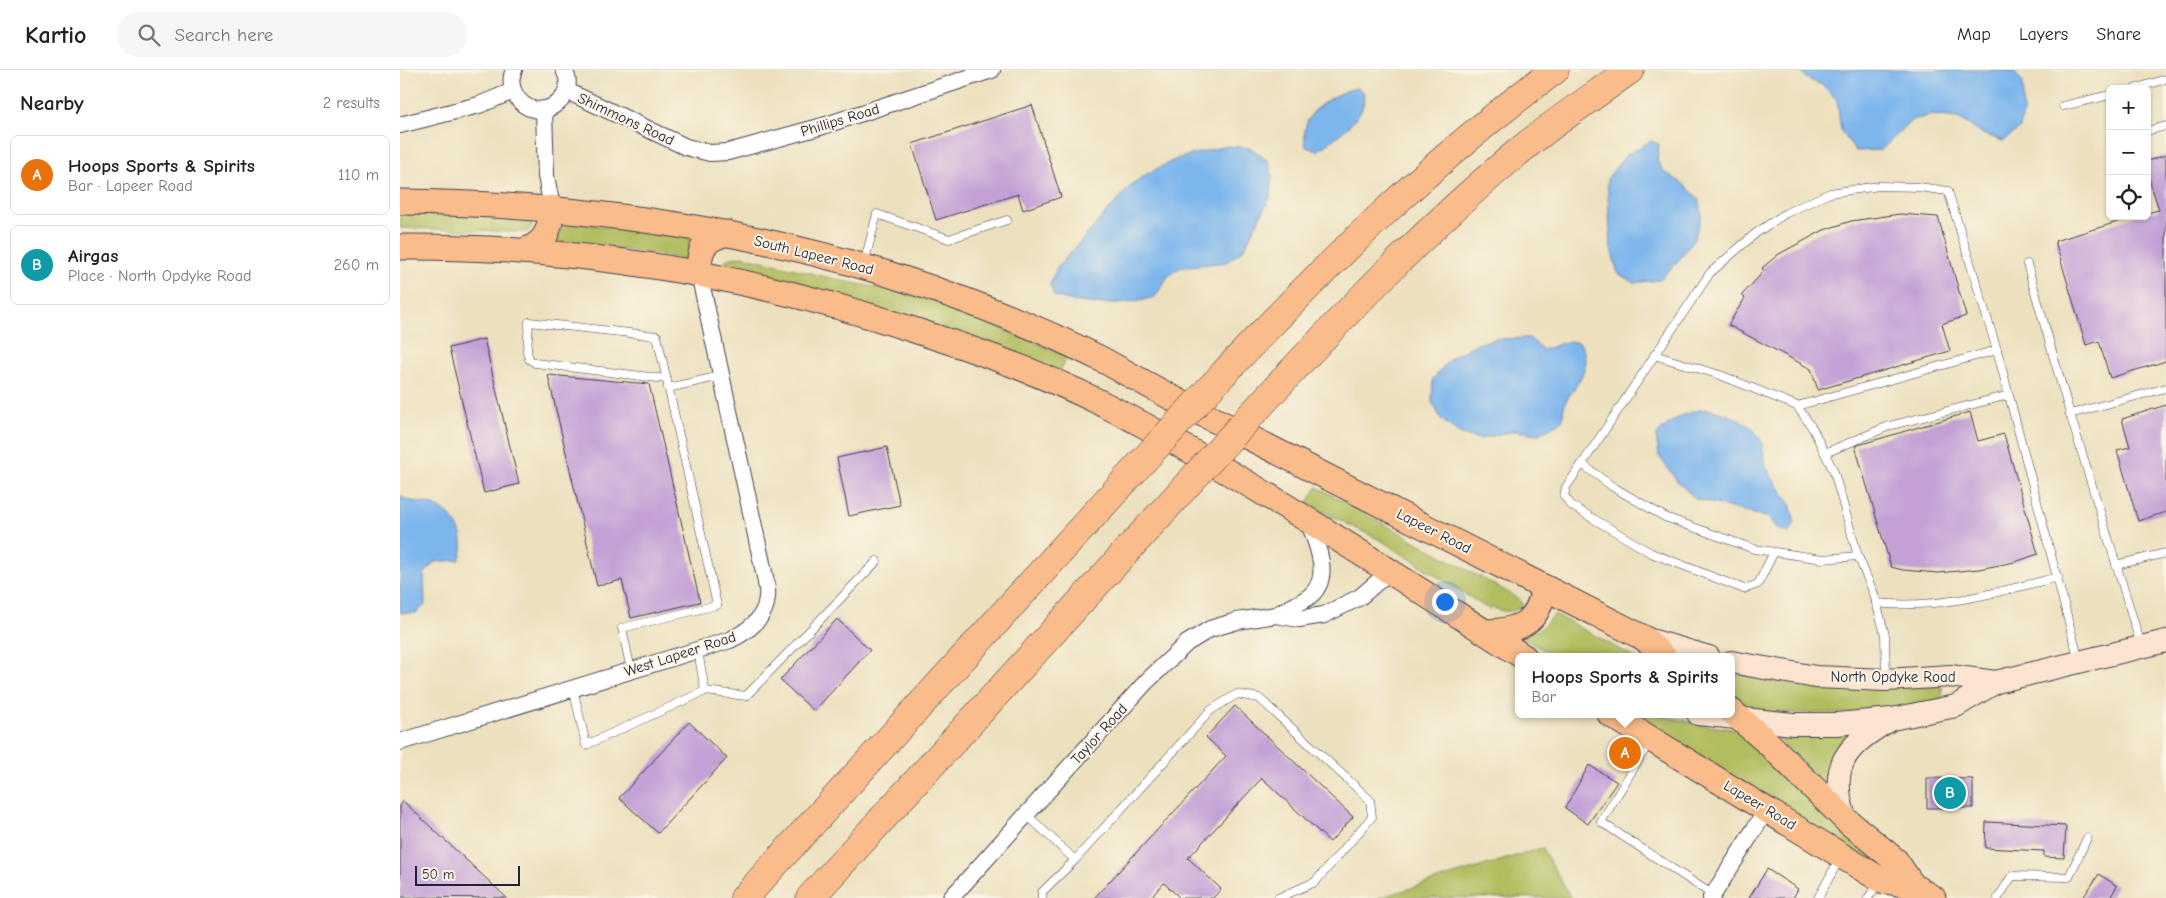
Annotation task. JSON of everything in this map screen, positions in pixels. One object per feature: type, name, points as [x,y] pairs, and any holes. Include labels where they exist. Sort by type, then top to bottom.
[{"type":"highway","points":[[744,898],[1142,462],[1300,293],[1400,198],[1474,132],[1555,70]]},
{"type":"highway","points":[[810,898],[1266,399],[1387,272],[1469,195],[1524,147],[1630,70]]},
{"type":"main road","name":"South Lapeer Road","points":[[400,202],[479,203],[552,208],[645,219],[727,233],[864,267],[927,286],[1000,314],[1099,359],[1200,412]]},
{"type":"main road","points":[[524,251],[534,247],[546,236],[551,221],[552,208]]},
{"type":"main road","points":[[699,273],[701,251],[715,237],[727,233]]},
{"type":"main road","points":[[400,246],[451,247],[584,256],[699,273],[740,281],[848,308],[1006,362],[1096,400],[1172,440],[1308,520],[1518,653]]},
{"type":"main road","name":"Lapeer Road","points":[[1200,412],[1644,638],[1660,653]]},
{"type":"main road","points":[[1486,632],[1501,632],[1513,629],[1534,617],[1540,604],[1543,588]]},
{"type":"main road","points":[[1644,638],[1696,653]]},
{"type":"main road","name":"North Opdyke Road","points":[[1736,715],[1793,724],[1837,724],[1892,719],[1956,706],[1996,682],[2166,641]]},
{"type":"main road","name":"North Opdyke Road","points":[[1735,663],[1816,677],[1886,680],[1950,676],[1996,682]]},
{"type":"main road","name":"Lapeer Road","points":[[1736,715],[1846,820],[1896,861],[1923,892]]},
{"type":"main road","name":"Lapeer Road","points":[[1616,718],[1841,855],[1874,889],[1923,892]]},
{"type":"main road","points":[[1846,820],[1838,790],[1842,762],[1859,739],[1892,719]]},
{"type":"street","points":[[514,70],[512,76],[513,91],[519,102],[531,109],[544,110],[558,104],[567,91],[567,76],[564,70]]},
{"type":"street","name":"Phillips Road","points":[[686,147],[710,153],[728,152],[823,126],[992,70]]},
{"type":"street","points":[[400,125],[479,105],[513,91]]},
{"type":"street","name":"Shimmons Road","points":[[567,91],[686,147]]},
{"type":"street","points":[[544,110],[546,176],[552,208]]},
{"type":"street","name":"West Lapeer Road","points":[[400,742],[730,640],[746,632],[763,610],[767,597],[765,577],[699,273]]},
{"type":"street","name":"Taylor Road","points":[[1276,615],[1310,596],[1320,579],[1322,565],[1308,520]]},
{"type":"street","name":"Taylor Road","points":[[951,898],[1146,682],[1186,643],[1210,629],[1228,623],[1276,615],[1299,619],[1330,613],[1360,597],[1389,572]]},
{"type":"street","points":[[1712,897],[1767,809]]},
{"type":"lane","points":[[2147,85],[2166,79]]},
{"type":"lane","points":[[2063,106],[2106,96]]},
{"type":"lane","points":[[2151,131],[2166,126]]},
{"type":"lane","points":[[1774,552],[1758,584],[1744,590],[1651,553],[1572,506],[1564,496],[1566,487],[1710,273],[1756,233],[1786,213],[1830,193],[1879,186],[1919,186],[1948,190],[1997,350],[2080,663]]},
{"type":"lane","points":[[864,267],[877,214],[949,239],[1007,220]]},
{"type":"lane","points":[[2027,264],[2070,414],[2142,647]]},
{"type":"lane","points":[[632,670],[622,628],[717,606],[657,336],[529,322],[527,352],[529,360],[536,363],[666,379]]},
{"type":"lane","points":[[1797,406],[1997,350]]},
{"type":"lane","points":[[1654,355],[1720,375],[1797,406],[1813,429],[1834,472],[1858,556],[1876,603],[1885,635],[1886,680]]},
{"type":"lane","points":[[668,388],[722,376]]},
{"type":"lane","points":[[2070,414],[2166,388]]},
{"type":"lane","points":[[1824,453],[1889,426],[2009,395]]},
{"type":"lane","points":[[1582,464],[1613,488],[1666,518],[1754,549],[1823,559],[1858,556]]},
{"type":"lane","points":[[2116,565],[2166,553]]},
{"type":"lane","points":[[573,688],[586,745],[705,691],[746,696],[877,561]]},
{"type":"lane","points":[[1876,603],[1894,605],[1951,602],[1995,594],[2058,577]]},
{"type":"lane","points":[[698,651],[705,691]]},
{"type":"lane","points":[[1042,898],[1042,892],[1075,860],[1210,710],[1237,694],[1259,698],[1370,800],[1372,817],[1315,882],[1278,898]]},
{"type":"lane","points":[[1651,740],[1601,822],[1712,897]]},
{"type":"lane","points":[[1027,815],[1075,860]]},
{"type":"lane","points":[[1998,898],[2012,876],[2069,877],[2087,838]]},
{"type":"lane","points":[[1818,898],[1841,855]]},
{"type":"green space","points":[[400,213],[533,218],[532,226],[527,232],[400,228]]},
{"type":"green space","points":[[564,221],[697,239],[691,260],[602,246],[559,242],[557,239]]},
{"type":"green space","points":[[742,256],[843,281],[914,295],[961,311],[1067,356],[1060,372],[722,266],[727,259]]},
{"type":"green space","points":[[1317,487],[1520,599],[1522,605],[1511,611],[1503,611],[1492,607],[1490,610],[1382,541],[1307,504]]},
{"type":"green space","points":[[1555,614],[1627,653],[1550,653],[1524,639],[1524,636],[1540,629]]},
{"type":"green space","points":[[1735,673],[1791,684],[1942,687],[1943,700],[1863,713],[1749,713],[1735,701]]},
{"type":"green space","points":[[1644,718],[1672,718],[1701,725],[1741,730],[1874,858],[1873,861],[1644,722]]},
{"type":"green space","points":[[1857,731],[1831,792],[1771,732]]},
{"type":"green space","points":[[1542,848],[1571,898],[1379,898]]},
{"type":"water","points":[[1801,70],[2012,70],[2023,82],[2023,113],[2020,128],[2003,141],[1983,134],[1958,118],[1932,115],[1912,120],[1881,150],[1856,151],[1841,131],[1837,100],[1824,86],[1806,78]]},
{"type":"water","points":[[1358,88],[1364,93],[1363,105],[1350,125],[1317,151],[1306,147],[1305,130],[1312,114],[1330,99]]},
{"type":"water","points":[[1651,141],[1659,144],[1657,161],[1664,172],[1682,183],[1698,198],[1702,215],[1694,239],[1676,264],[1659,280],[1634,283],[1618,273],[1611,249],[1607,179],[1626,155]]},
{"type":"water","points":[[1226,146],[1251,148],[1269,162],[1272,175],[1271,196],[1243,250],[1226,262],[1181,267],[1168,276],[1155,297],[1130,302],[1104,304],[1079,302],[1054,296],[1050,284],[1057,268],[1132,184],[1150,172],[1179,158]]},
{"type":"water","points":[[1529,338],[1543,350],[1569,341],[1580,343],[1584,352],[1585,360],[1582,374],[1566,401],[1562,421],[1539,434],[1513,431],[1479,439],[1459,433],[1441,419],[1432,401],[1433,379],[1451,358],[1474,345],[1495,339]]},
{"type":"water","points":[[1706,409],[1740,420],[1754,430],[1759,437],[1767,469],[1790,504],[1795,523],[1789,533],[1777,529],[1770,518],[1696,499],[1678,482],[1659,456],[1656,436],[1661,430],[1678,418],[1691,412]]},
{"type":"water","points":[[400,496],[438,507],[452,519],[461,534],[462,552],[459,560],[434,562],[424,574],[425,605],[417,613],[400,613]]},
{"type":"building","points":[[1032,105],[1061,197],[1023,210],[1018,194],[936,220],[912,144]]},
{"type":"building","points":[[2166,155],[2166,361],[2110,378],[2099,341],[2086,345],[2055,241],[2124,220],[2151,220],[2151,212],[2159,210],[2151,185],[2151,160]]},
{"type":"building","points":[[1900,214],[1938,217],[1966,316],[1942,324],[1950,351],[1818,390],[1811,369],[1728,325],[1745,298],[1742,295],[1764,271],[1762,268],[1779,254],[1824,230],[1851,221]]},
{"type":"building","points":[[484,339],[519,484],[484,493],[449,348]]},
{"type":"building","points":[[548,375],[649,384],[700,602],[631,618],[622,580],[597,586]]},
{"type":"building","points":[[2166,405],[2166,512],[2138,521],[2117,450],[2130,447],[2122,419]]},
{"type":"building","points":[[1970,412],[1978,441],[2004,434],[2038,554],[2015,562],[1979,569],[1938,573],[1891,567],[1855,446]]},
{"type":"building","points":[[887,447],[900,505],[849,516],[837,458]]},
{"type":"building","points":[[837,619],[870,650],[814,711],[780,680]]},
{"type":"building","points":[[1235,706],[1353,817],[1330,842],[1262,778],[1188,858],[1221,889],[1213,898],[1180,898],[1164,883],[1150,898],[1094,898],[1226,756],[1206,737]]},
{"type":"building","points":[[689,722],[727,758],[658,833],[619,798]]},
{"type":"building","points":[[1589,765],[1617,782],[1588,824],[1565,808]]},
{"type":"building","points":[[1927,778],[1973,779],[1973,808],[1927,808]]},
{"type":"building","points":[[403,801],[507,898],[400,897],[400,805]]},
{"type":"building","points":[[1986,822],[2066,826],[2064,858],[2044,857],[2044,851],[1985,848]]},
{"type":"building","points":[[1767,869],[1798,889],[1793,898],[1749,898]]},
{"type":"building","points":[[2099,874],[2117,886],[2110,898],[2083,898]]},
{"type":"place","name":"Hoops Sports & Spirits","points":[[1625,753]]},
{"type":"place","name":"Airgas","points":[[1950,793]]}]
